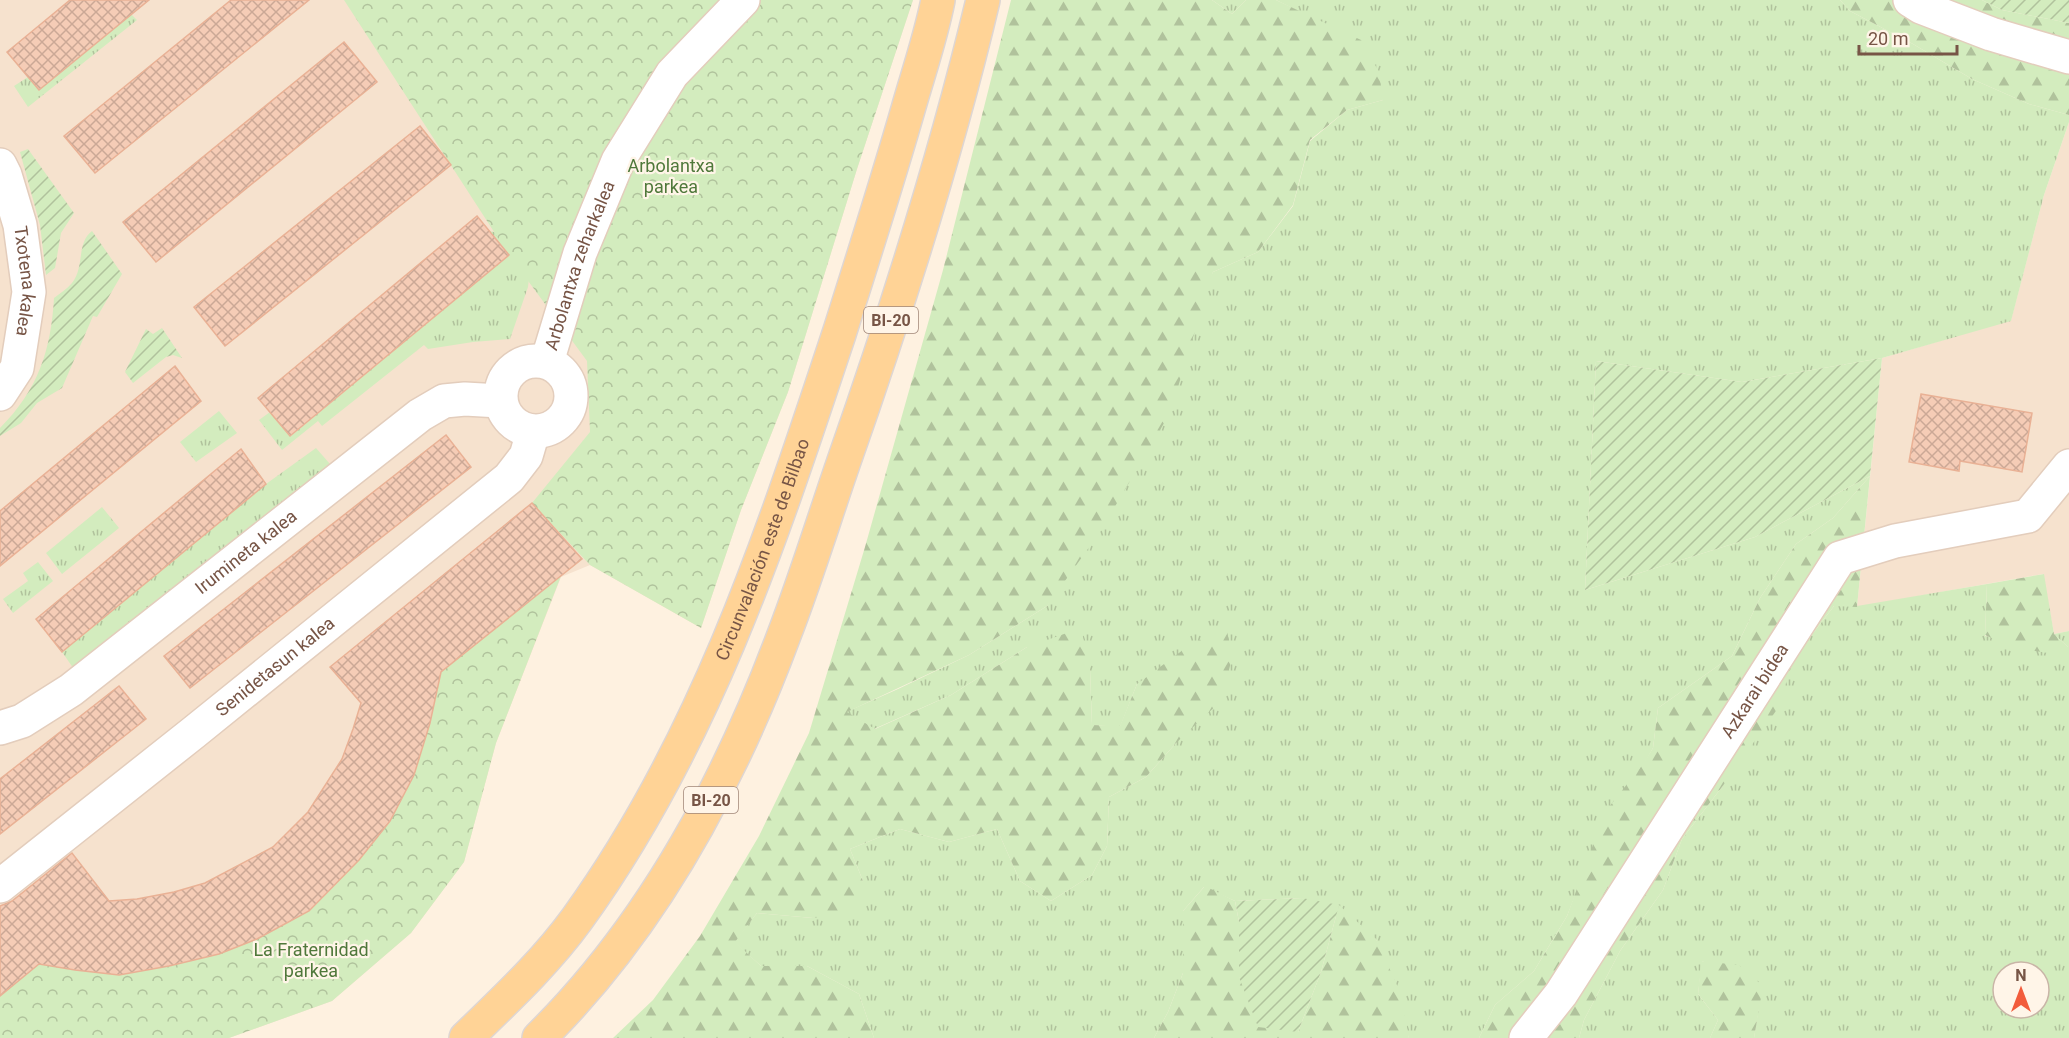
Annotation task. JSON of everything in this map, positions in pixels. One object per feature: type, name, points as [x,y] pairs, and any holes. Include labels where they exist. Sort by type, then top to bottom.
[{"type":"main road","name":"Circunvalación este de Bilbao","points":[[466,1038],[517,988],[575,921],[635,832],[688,733],[736,623],[777,519],[877,218],[938,0]]},
{"type":"main road","name":"BI-20","points":[[538,1038],[569,1008],[616,952],[675,864],[706,810],[738,746],[784,636],[861,412],[915,245],[952,119],[983,0]]},
{"type":"street","name":"Arbolantxa zeharkalea","points":[[547,362],[580,253],[618,161],[672,74],[743,0]]},
{"type":"street","points":[[1910,0],[1921,7],[1991,34],[2069,57]]},
{"type":"street","name":"Txotena kalea","points":[[0,165],[20,225],[29,292],[17,368],[0,394]]},
{"type":"street","points":[[535,360],[547,362],[566,378],[571,390],[571,404],[566,416],[546,431],[532,432],[521,429],[504,413],[500,401],[505,378],[523,363],[535,360]]},
{"type":"street","name":"Irumineta kalea","points":[[0,728],[22,721],[71,690],[420,415],[444,401],[465,399],[500,401]]},
{"type":"street","name":"Senidetasun kalea","points":[[0,886],[509,478],[526,456],[532,432]]},
{"type":"street","name":"Azkarai bidea","points":[[1526,1038],[1561,994],[1840,558],[1894,541],[2028,516],[2069,466]]},
{"type":"shaded area","points":[[0,0],[913,0],[857,169],[788,392],[741,510],[701,628],[590,565],[561,577],[496,743],[464,862],[411,933],[332,1001],[229,1038],[0,1038]]},
{"type":"shaded area","points":[[2069,122],[2069,631],[2054,634],[2043,574],[1857,607],[1882,358],[2011,320],[2044,195]]},
{"type":"green space","name":"Arbolantxa parkea","points":[[344,0],[913,0],[857,169],[788,392],[741,510],[701,628],[590,565],[532,503],[590,432],[587,361],[509,255]]},
{"type":"green space","points":[[1011,0],[1212,0],[1232,14],[1246,0],[1276,0],[1361,40],[1379,72],[1383,100],[1347,110],[1310,140],[1293,205],[1258,252],[1213,272],[1170,413],[1100,532],[1047,606],[969,655],[847,712],[875,729],[951,695],[1027,647],[1081,628],[1090,669],[1092,725],[1120,726],[1137,684],[1187,647],[1226,625],[1232,658],[1221,701],[1176,743],[1146,777],[1109,797],[1107,846],[1092,875],[1051,901],[1020,881],[997,829],[949,842],[900,829],[850,849],[863,881],[856,913],[813,918],[757,913],[735,942],[761,966],[807,966],[859,994],[874,1038],[613,1038],[653,1000],[700,936],[759,836],[809,733],[865,547],[943,270]]},
{"type":"green space","points":[[1212,0],[1246,0],[1232,14]]},
{"type":"green space","points":[[1276,0],[1840,0],[1850,11],[1913,44],[1972,79],[2029,104],[2069,115],[2069,122],[2044,195],[2011,321],[1882,358],[1742,382],[1596,361],[1585,590],[1755,537],[1870,476],[1833,518],[1796,544],[1760,598],[1732,656],[1658,708],[1653,748],[1587,865],[1567,916],[1534,971],[1495,1005],[1479,1038],[1409,1038],[1376,939],[1302,898],[1235,901],[1204,887],[1183,911],[1183,973],[1168,1012],[1154,1038],[874,1038],[859,994],[807,966],[761,966],[734,942],[757,913],[813,918],[863,881],[850,849],[900,829],[949,842],[997,829],[1020,881],[1051,901],[1092,875],[1107,846],[1109,797],[1146,777],[1176,743],[1137,684],[1120,727],[1092,725],[1090,669],[1027,647],[951,695],[874,729],[846,712],[969,655],[1047,606],[1213,272],[1258,252],[1293,206],[1310,141],[1347,110],[1383,100],[1308,16]]},
{"type":"green space","points":[[1840,0],[1982,0],[2002,10],[2069,23],[2069,115],[2029,104],[1972,79],[1913,44],[1850,11]]},
{"type":"green space","points":[[1982,0],[2069,0],[2069,23],[2002,10]]},
{"type":"green space","points":[[131,14],[137,20],[28,107],[14,86],[28,77],[39,90]]},
{"type":"green space","points":[[28,149],[74,213],[61,233],[55,268],[46,275],[40,225],[20,152]]},
{"type":"green space","points":[[92,231],[122,274],[97,317],[93,316],[62,388],[37,403],[21,423],[0,436],[0,428],[13,414],[33,384],[46,352],[54,298],[76,277],[84,242]]},
{"type":"green space","points":[[489,231],[509,235],[531,260],[528,287],[510,339],[428,349],[424,345],[322,426],[318,421],[282,450],[259,420],[270,412],[291,436],[509,255]]},
{"type":"green space","points":[[162,328],[182,358],[173,355],[166,357],[133,383],[125,372],[146,329],[153,334]]},
{"type":"green space","points":[[1882,358],[1870,476],[1755,537],[1585,590],[1596,361],[1742,382]]},
{"type":"green space","points":[[219,411],[237,433],[196,462],[180,442]]},
{"type":"green space","points":[[316,448],[330,464],[76,672],[62,652],[266,484]]},
{"type":"green space","points":[[1870,476],[1857,607],[1834,606],[1794,658],[1778,708],[1682,839],[1663,890],[1620,951],[1584,1020],[1579,1038],[1479,1038],[1495,1005],[1534,971],[1567,916],[1605,812],[1653,748],[1658,708],[1732,656],[1760,598],[1796,544],[1833,518]]},
{"type":"green space","points":[[102,507],[119,528],[62,574],[46,553]]},
{"type":"green space","points":[[38,562],[53,581],[13,613],[3,599],[28,581],[23,573]]},
{"type":"green space","points":[[2044,574],[2054,634],[2068,647],[2048,653],[2011,647],[1985,635],[1987,584]]},
{"type":"green space","name":"La Fraternidad parkea","points":[[561,576],[496,743],[464,862],[411,933],[332,1001],[229,1038],[0,1038],[0,996],[39,964],[119,975],[169,966],[219,954],[257,939],[300,916],[359,860],[390,821],[414,775],[430,723],[441,672]]},
{"type":"green space","points":[[1987,584],[1985,636],[2068,647],[2054,634],[2069,631],[2069,1038],[1754,1038],[1762,986],[1702,961],[1698,994],[1718,1020],[1710,1038],[1579,1038],[1584,1020],[1620,951],[1663,890],[1682,839],[1722,787],[1794,658],[1834,606],[1857,606]]},
{"type":"green space","points":[[1205,886],[1235,901],[1239,922],[1239,977],[1298,1032],[1321,972],[1339,905],[1376,939],[1401,994],[1409,1038],[1154,1038],[1168,1012],[1183,973],[1183,911]]},
{"type":"green space","points":[[1302,898],[1339,905],[1321,972],[1298,1032],[1258,1027],[1239,977],[1239,922],[1235,901]]},
{"type":"green space","points":[[1701,961],[1739,965],[1763,986],[1754,1038],[1710,1038],[1718,1020],[1698,994]]},
{"type":"building","points":[[70,0],[149,0],[39,90],[7,52]]},
{"type":"building","points":[[231,0],[309,0],[95,173],[64,136]]},
{"type":"building","points":[[344,42],[377,82],[156,262],[123,222]]},
{"type":"building","points":[[420,126],[451,165],[225,346],[194,307]]},
{"type":"building","points":[[477,216],[509,255],[290,436],[258,398]]},
{"type":"building","points":[[175,366],[201,401],[0,566],[0,511]]},
{"type":"building","points":[[1921,394],[2032,413],[2022,472],[1960,461],[1959,471],[1909,462]]},
{"type":"building","points":[[446,435],[471,467],[190,688],[164,656]]},
{"type":"building","points":[[241,449],[266,484],[62,652],[36,619]]},
{"type":"building","points":[[532,503],[582,559],[441,672],[430,723],[414,775],[390,821],[359,860],[309,911],[257,939],[219,954],[169,966],[119,975],[39,964],[0,996],[0,906],[12,901],[72,853],[109,901],[137,899],[205,883],[273,847],[308,812],[342,759],[353,729],[361,703],[330,667]]},
{"type":"building","points":[[119,686],[146,719],[0,834],[0,779]]}]
